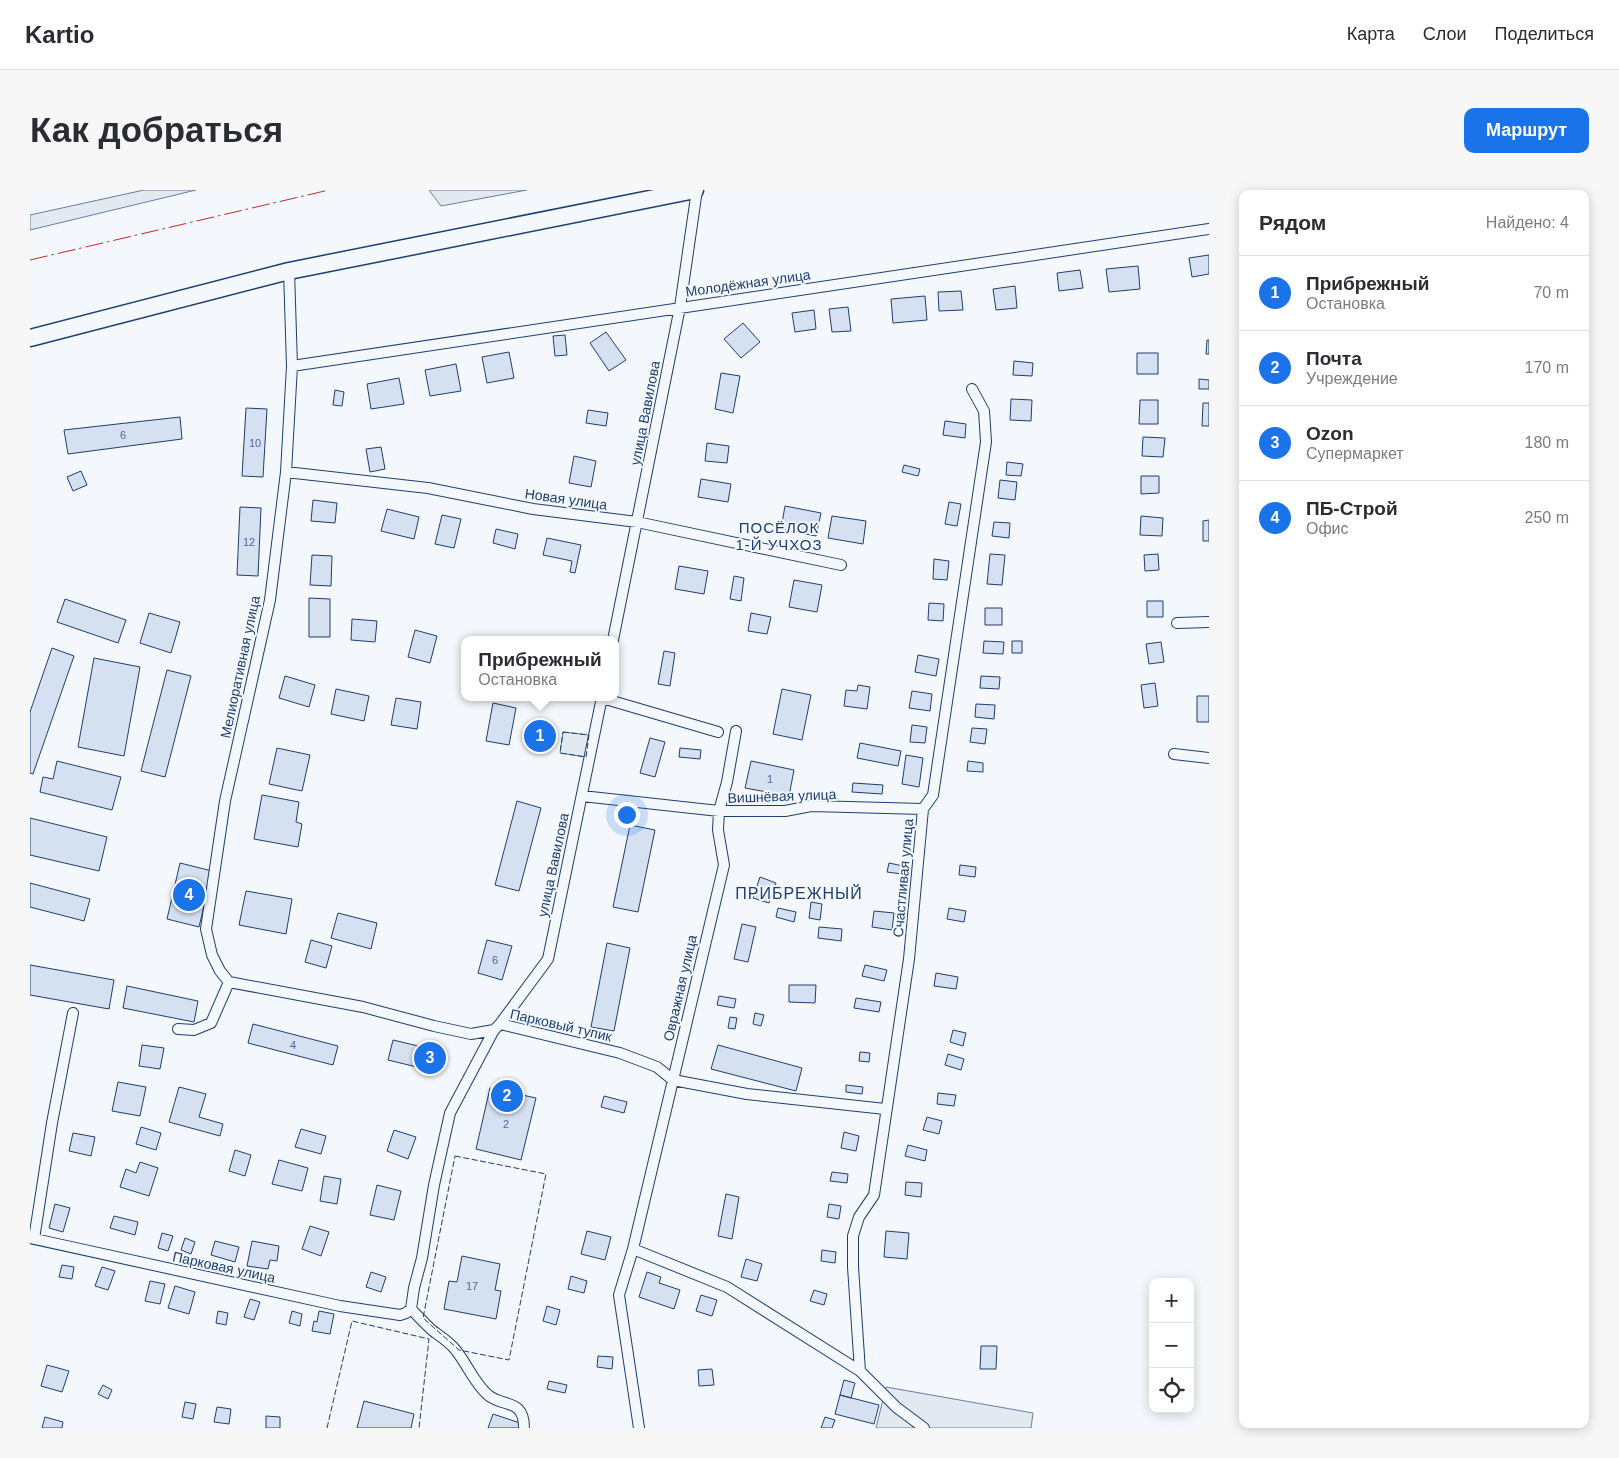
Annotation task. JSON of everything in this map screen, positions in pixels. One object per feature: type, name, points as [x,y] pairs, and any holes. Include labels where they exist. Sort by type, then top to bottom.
[{"type":"main road","points":[[30,338],[289,271],[696,190]]},
{"type":"street","name":"улица Вавилова","points":[[615,636],[680,307],[696,190]]},
{"type":"street","name":"Молодёжная улица","points":[[292,366],[1209,229]]},
{"type":"street","name":"Мелиоративная улица","points":[[229,982],[220,971],[212,955],[206,930],[226,800],[270,600],[286,472],[292,366],[289,271]]},
{"type":"street","name":"Счастливая улица","points":[[860,1371],[853,1267],[853,1236],[859,1218],[874,1195],[885,1110],[909,960],[923,809],[933,795],[986,442],[984,411],[972,389]]},
{"type":"street","name":"Новая улица","points":[[286,472],[428,488],[533,509],[638,522],[840,565]]},
{"type":"street","points":[[1177,623],[1209,622]]},
{"type":"street","name":"улица Вавилова","points":[[411,1309],[422,1258],[434,1185],[450,1113],[497,1027],[548,959],[601,701]]},
{"type":"street","points":[[612,701],[718,732]]},
{"type":"street","name":"Овражная улица","points":[[639,1428],[619,1295],[633,1249],[724,865],[718,830],[719,811],[727,782],[736,731]]},
{"type":"street","points":[[1174,754],[1209,758]]},
{"type":"street","name":"Вишнёвая улица","points":[[582,796],[719,811],[785,811],[811,806],[923,809]]},
{"type":"street","name":"Парковый тупик","points":[[229,982],[363,1007],[471,1034],[497,1027],[620,1053],[657,1067],[673,1080],[747,1094],[885,1110]]},
{"type":"street","points":[[178,1029],[194,1030],[211,1022],[229,982]]},
{"type":"street","points":[[32,1239],[73,1013]]},
{"type":"street","name":"Парковая улица","points":[[32,1239],[340,1306],[400,1315],[411,1309]]},
{"type":"street","points":[[633,1249],[727,1287],[860,1371],[896,1407],[924,1428]]},
{"type":"street","points":[[411,1309],[431,1329],[454,1347],[476,1383],[490,1397],[515,1406],[523,1415],[524,1428]]},
{"type":"shaded area","points":[[144,190],[196,190],[30,230],[30,215]]},
{"type":"shaded area","points":[[429,190],[527,190],[441,206]]},
{"type":"shaded area","points":[[563,732],[589,735],[586,757],[560,753]]},
{"type":"shaded area","points":[[886,1387],[1033,1413],[1031,1428],[876,1428]]},
{"type":"building","points":[[1209,255],[1209,274],[1192,277],[1189,258]]},
{"type":"building","points":[[1138,266],[1140,289],[1109,292],[1106,269]]},
{"type":"building","points":[[1080,270],[1083,288],[1059,291],[1057,273]]},
{"type":"building","points":[[1015,286],[1017,308],[996,310],[993,289]]},
{"type":"building","points":[[961,291],[963,310],[939,311],[938,292]]},
{"type":"building","points":[[925,296],[927,320],[893,323],[891,299]]},
{"type":"building","points":[[848,307],[851,331],[832,332],[829,309]]},
{"type":"building","points":[[814,310],[816,329],[795,332],[792,313]]},
{"type":"building","points":[[743,323],[760,342],[741,358],[724,339]]},
{"type":"building","points":[[606,332],[626,360],[609,371],[590,343]]},
{"type":"building","points":[[565,335],[567,355],[555,356],[553,336]]},
{"type":"building","points":[[1207,340],[1209,340],[1209,354],[1206,354]]},
{"type":"building","points":[[509,352],[514,378],[487,383],[482,357]]},
{"type":"building","points":[[1137,353],[1158,353],[1158,374],[1137,374]]},
{"type":"building","points":[[1014,361],[1033,363],[1032,376],[1013,375]]},
{"type":"building","points":[[456,364],[461,391],[430,396],[425,370]]},
{"type":"building","points":[[721,373],[740,376],[733,413],[715,409]]},
{"type":"building","points":[[399,378],[404,404],[371,409],[367,384]]},
{"type":"building","points":[[1199,379],[1209,380],[1209,389],[1199,389]]},
{"type":"building","points":[[335,390],[344,392],[342,406],[333,405]]},
{"type":"building","points":[[1011,399],[1032,400],[1031,421],[1010,420]]},
{"type":"building","points":[[1140,400],[1158,400],[1158,424],[1139,424]]},
{"type":"building","points":[[1203,403],[1209,403],[1209,426],[1202,426]]},
{"type":"building","points":[[246,408],[267,409],[263,477],[242,476]]},
{"type":"building","points":[[588,410],[608,413],[606,426],[586,423]]},
{"type":"building","points":[[180,417],[182,439],[68,454],[64,430]]},
{"type":"building","points":[[945,421],[966,424],[965,438],[943,435]]},
{"type":"building","points":[[1143,437],[1165,438],[1163,457],[1142,456]]},
{"type":"building","points":[[707,443],[729,446],[727,463],[705,461]]},
{"type":"building","points":[[381,447],[385,469],[370,472],[366,449]]},
{"type":"building","points":[[574,456],[596,461],[591,487],[569,483]]},
{"type":"building","points":[[1007,462],[1023,464],[1021,476],[1006,475]]},
{"type":"building","points":[[904,465],[920,469],[918,476],[902,472]]},
{"type":"building","points":[[81,471],[87,485],[73,491],[67,477]]},
{"type":"building","points":[[1141,476],[1159,476],[1159,493],[1141,494]]},
{"type":"building","points":[[701,479],[731,484],[728,502],[698,497]]},
{"type":"building","points":[[1000,480],[1017,482],[1015,500],[998,498]]},
{"type":"building","points":[[313,500],[337,503],[335,523],[311,521]]},
{"type":"building","points":[[949,502],[961,504],[957,526],[945,524]]},
{"type":"building","points":[[785,506],[821,513],[816,536],[781,529]]},
{"type":"building","points":[[240,507],[261,508],[258,576],[237,575]]},
{"type":"building","points":[[387,509],[419,517],[414,539],[381,531]]},
{"type":"building","points":[[442,515],[461,519],[454,548],[435,544]]},
{"type":"building","points":[[832,516],[866,521],[863,544],[828,538]]},
{"type":"building","points":[[1141,516],[1163,518],[1162,536],[1140,535]]},
{"type":"building","points":[[1209,520],[1209,541],[1203,541],[1203,521]]},
{"type":"building","points":[[994,522],[1010,523],[1009,538],[992,536]]},
{"type":"building","points":[[496,529],[518,534],[515,549],[493,543]]},
{"type":"building","points":[[547,538],[581,545],[575,573],[570,572],[572,561],[543,555]]},
{"type":"building","points":[[990,554],[1005,555],[1002,585],[987,584]]},
{"type":"building","points":[[1158,554],[1159,570],[1145,571],[1144,555]]},
{"type":"building","points":[[312,555],[332,556],[331,586],[310,585]]},
{"type":"building","points":[[934,559],[949,561],[947,580],[933,579]]},
{"type":"building","points":[[679,566],[708,571],[704,594],[675,589]]},
{"type":"building","points":[[734,576],[744,578],[741,601],[730,599]]},
{"type":"building","points":[[794,580],[822,585],[817,612],[789,607]]},
{"type":"building","points":[[309,598],[330,599],[330,637],[309,637]]},
{"type":"building","points":[[65,599],[126,620],[118,643],[57,622]]},
{"type":"building","points":[[1147,601],[1163,601],[1163,617],[1147,617]]},
{"type":"building","points":[[929,603],[944,604],[943,621],[928,620]]},
{"type":"building","points":[[985,608],[1002,608],[1002,625],[985,625]]},
{"type":"building","points":[[149,613],[180,622],[171,653],[140,643]]},
{"type":"building","points":[[751,613],[771,617],[767,634],[748,631]]},
{"type":"building","points":[[352,619],[377,621],[375,642],[351,640]]},
{"type":"building","points":[[415,630],[437,636],[430,663],[408,657]]},
{"type":"building","points":[[984,641],[1004,642],[1003,654],[983,653]]},
{"type":"building","points":[[1012,641],[1022,641],[1022,653],[1012,653]]},
{"type":"building","points":[[1161,642],[1164,662],[1149,664],[1146,644]]},
{"type":"building","points":[[52,648],[74,656],[33,774],[30,773],[30,712]]},
{"type":"building","points":[[664,651],[675,653],[670,686],[658,684]]},
{"type":"building","points":[[918,655],[939,659],[936,676],[915,672]]},
{"type":"building","points":[[94,658],[140,667],[124,756],[78,747]]},
{"type":"building","points":[[167,670],[191,676],[165,777],[141,771]]},
{"type":"building","points":[[285,676],[315,685],[309,707],[279,698]]},
{"type":"building","points":[[981,676],[1000,677],[999,689],[980,688]]},
{"type":"building","points":[[1155,683],[1158,706],[1144,708],[1141,685]]},
{"type":"building","points":[[858,685],[870,687],[867,709],[844,706],[846,690],[857,691]]},
{"type":"building","points":[[336,689],[369,696],[364,721],[331,714]]},
{"type":"building","points":[[782,689],[811,695],[802,740],[773,734]]},
{"type":"building","points":[[912,691],[932,694],[930,711],[909,708]]},
{"type":"building","points":[[1197,696],[1209,696],[1209,722],[1197,722]]},
{"type":"building","points":[[396,698],[421,702],[417,729],[391,725]]},
{"type":"building","points":[[493,703],[516,708],[509,745],[486,741]]},
{"type":"building","points":[[976,704],[995,705],[994,719],[975,717]]},
{"type":"building","points":[[912,725],[927,727],[925,743],[910,742]]},
{"type":"building","points":[[972,728],[987,729],[985,744],[970,742]]},
{"type":"building","points":[[650,738],[665,742],[655,777],[640,773]]},
{"type":"building","points":[[860,743],[901,751],[898,766],[857,758]]},
{"type":"building","points":[[277,748],[310,755],[302,791],[269,784]]},
{"type":"building","points":[[680,748],[701,750],[700,759],[679,757]]},
{"type":"building","points":[[906,755],[923,758],[919,787],[902,784]]},
{"type":"building","points":[[57,761],[121,777],[112,810],[40,792],[43,777],[53,779]]},
{"type":"building","points":[[751,761],[794,770],[789,796],[745,788]]},
{"type":"building","points":[[968,761],[983,763],[983,772],[967,771]]},
{"type":"building","points":[[853,783],[883,785],[882,794],[852,792]]},
{"type":"building","points":[[262,795],[299,802],[296,822],[302,824],[298,847],[254,839]]},
{"type":"building","points":[[517,801],[541,808],[519,891],[495,885]]},
{"type":"building","points":[[30,818],[107,837],[99,871],[30,855]]},
{"type":"building","points":[[630,825],[655,830],[638,912],[613,907]]},
{"type":"building","points":[[180,863],[212,871],[199,927],[167,919]]},
{"type":"building","points":[[889,863],[903,866],[902,874],[887,872]]},
{"type":"building","points":[[960,865],[976,867],[975,877],[959,875]]},
{"type":"building","points":[[760,877],[776,883],[769,903],[753,898]]},
{"type":"building","points":[[30,883],[90,899],[84,921],[30,907]]},
{"type":"building","points":[[246,891],[292,899],[286,934],[239,925]]},
{"type":"building","points":[[811,902],[822,904],[820,920],[809,918]]},
{"type":"building","points":[[778,908],[796,912],[794,922],[776,917]]},
{"type":"building","points":[[949,908],[966,911],[964,922],[947,919]]},
{"type":"building","points":[[874,911],[894,913],[892,930],[872,927]]},
{"type":"building","points":[[338,913],[377,923],[371,949],[331,938]]},
{"type":"building","points":[[742,924],[756,927],[748,962],[734,959]]},
{"type":"building","points":[[819,927],[842,929],[841,941],[818,938]]},
{"type":"building","points":[[311,940],[332,946],[326,968],[305,962]]},
{"type":"building","points":[[487,940],[512,946],[502,980],[478,973]]},
{"type":"building","points":[[607,943],[630,948],[614,1031],[591,1027]]},
{"type":"building","points":[[30,965],[114,980],[109,1009],[30,995]]},
{"type":"building","points":[[865,965],[887,970],[884,981],[862,976]]},
{"type":"building","points":[[936,973],[958,977],[956,989],[934,986]]},
{"type":"building","points":[[789,985],[816,985],[815,1003],[789,1002]]},
{"type":"building","points":[[127,986],[198,1001],[194,1022],[123,1008]]},
{"type":"building","points":[[719,996],[736,999],[734,1008],[717,1005]]},
{"type":"building","points":[[856,998],[881,1002],[879,1012],[854,1008]]},
{"type":"building","points":[[755,1013],[764,1015],[761,1026],[753,1024]]},
{"type":"building","points":[[730,1017],[737,1018],[735,1029],[728,1028]]},
{"type":"building","points":[[253,1024],[338,1046],[333,1065],[248,1043]]},
{"type":"building","points":[[953,1030],[966,1033],[963,1046],[950,1042]]},
{"type":"building","points":[[393,1040],[435,1050],[429,1070],[388,1060]]},
{"type":"building","points":[[142,1045],[164,1048],[160,1069],[139,1066]]},
{"type":"building","points":[[718,1045],[802,1068],[796,1091],[711,1069]]},
{"type":"building","points":[[860,1052],[870,1053],[869,1062],[859,1061]]},
{"type":"building","points":[[948,1054],[964,1059],[961,1070],[945,1065]]},
{"type":"building","points":[[118,1082],[146,1087],[140,1116],[112,1111]]},
{"type":"building","points":[[846,1085],[863,1087],[862,1094],[846,1092]]},
{"type":"building","points":[[179,1087],[206,1094],[199,1117],[223,1124],[220,1136],[169,1122]]},
{"type":"building","points":[[490,1088],[536,1098],[521,1160],[476,1149]]},
{"type":"building","points":[[938,1093],[956,1095],[954,1106],[937,1104]]},
{"type":"building","points":[[604,1096],[627,1102],[624,1113],[601,1107]]},
{"type":"building","points":[[927,1117],[942,1121],[939,1134],[923,1130]]},
{"type":"building","points":[[141,1127],[161,1133],[156,1150],[136,1144]]},
{"type":"building","points":[[301,1129],[326,1136],[321,1154],[295,1147]]},
{"type":"building","points":[[394,1130],[416,1137],[408,1159],[387,1151]]},
{"type":"building","points":[[844,1132],[859,1136],[856,1151],[841,1148]]},
{"type":"building","points":[[73,1133],[95,1137],[91,1156],[69,1151]]},
{"type":"building","points":[[908,1145],[927,1150],[925,1161],[905,1156]]},
{"type":"building","points":[[235,1150],[251,1155],[245,1176],[229,1171]]},
{"type":"building","points":[[279,1160],[308,1168],[302,1191],[272,1184]]},
{"type":"building","points":[[140,1162],[158,1168],[149,1196],[120,1187],[126,1169],[136,1173]]},
{"type":"building","points":[[832,1172],[848,1174],[847,1183],[830,1181]]},
{"type":"building","points":[[324,1176],[341,1179],[337,1204],[320,1201]]},
{"type":"building","points":[[906,1182],[922,1183],[921,1197],[905,1195]]},
{"type":"building","points":[[377,1185],[401,1191],[394,1220],[370,1215]]},
{"type":"building","points":[[726,1194],[739,1197],[732,1239],[718,1236]]},
{"type":"building","points":[[55,1204],[70,1208],[63,1232],[49,1228]]},
{"type":"building","points":[[829,1204],[841,1206],[839,1219],[827,1217]]},
{"type":"building","points":[[114,1216],[138,1222],[135,1235],[110,1228]]},
{"type":"building","points":[[310,1226],[329,1232],[321,1256],[302,1249]]},
{"type":"building","points":[[587,1231],[611,1237],[605,1260],[581,1254]]},
{"type":"building","points":[[886,1231],[909,1233],[907,1259],[884,1257]]},
{"type":"building","points":[[162,1233],[173,1236],[168,1251],[158,1248]]},
{"type":"building","points":[[185,1238],[195,1242],[191,1254],[181,1250]]},
{"type":"building","points":[[215,1241],[239,1247],[235,1262],[211,1255]]},
{"type":"building","points":[[252,1241],[279,1246],[277,1261],[270,1260],[268,1269],[247,1266]]},
{"type":"building","points":[[822,1250],[836,1252],[835,1263],[821,1261]]},
{"type":"building","points":[[462,1256],[500,1264],[495,1290],[501,1291],[496,1319],[444,1309],[449,1281],[457,1282]]},
{"type":"building","points":[[746,1259],[762,1264],[757,1281],[741,1277]]},
{"type":"building","points":[[62,1265],[74,1267],[72,1279],[59,1277]]},
{"type":"building","points":[[102,1267],[115,1271],[108,1290],[95,1286]]},
{"type":"building","points":[[371,1272],[386,1277],[381,1292],[366,1287]]},
{"type":"building","points":[[647,1272],[661,1277],[659,1283],[680,1290],[674,1309],[639,1297]]},
{"type":"building","points":[[571,1276],[587,1281],[584,1293],[568,1289]]},
{"type":"building","points":[[150,1281],[165,1284],[160,1304],[145,1301]]},
{"type":"building","points":[[175,1286],[195,1292],[189,1314],[168,1308]]},
{"type":"building","points":[[814,1290],[827,1294],[824,1305],[810,1301]]},
{"type":"building","points":[[701,1295],[717,1300],[712,1316],[696,1311]]},
{"type":"building","points":[[250,1299],[260,1302],[254,1320],[244,1317]]},
{"type":"building","points":[[547,1306],[560,1310],[556,1325],[543,1321]]},
{"type":"building","points":[[218,1311],[228,1313],[226,1325],[216,1323]]},
{"type":"building","points":[[292,1311],[302,1314],[300,1326],[289,1323]]},
{"type":"building","points":[[319,1311],[334,1314],[330,1334],[312,1331],[314,1321],[317,1322]]},
{"type":"building","points":[[981,1346],[997,1346],[996,1369],[980,1369]]},
{"type":"building","points":[[598,1356],[613,1357],[612,1369],[597,1367]]},
{"type":"building","points":[[47,1365],[69,1371],[62,1392],[41,1386]]},
{"type":"building","points":[[712,1369],[714,1385],[699,1386],[698,1370]]},
{"type":"building","points":[[844,1380],[855,1383],[851,1398],[840,1395]]},
{"type":"building","points":[[549,1381],[567,1385],[565,1393],[547,1389]]},
{"type":"building","points":[[103,1385],[112,1390],[108,1399],[98,1394]]},
{"type":"building","points":[[840,1395],[879,1405],[874,1424],[835,1414]]},
{"type":"building","points":[[364,1401],[414,1414],[411,1428],[357,1428]]},
{"type":"building","points":[[185,1402],[196,1404],[193,1419],[182,1417]]},
{"type":"building","points":[[217,1407],[231,1409],[229,1424],[214,1422]]},
{"type":"building","points":[[493,1414],[520,1423],[519,1428],[488,1428]]},
{"type":"building","points":[[266,1416],[280,1417],[280,1428],[266,1428]]},
{"type":"building","points":[[45,1417],[63,1422],[62,1428],[42,1428]]},
{"type":"building","points":[[825,1417],[835,1420],[832,1428],[821,1428]]},
{"type":"fence","points":[[563,732],[589,735],[586,757],[560,753],[563,732]]},
{"type":"fence","points":[[455,1156],[546,1174],[509,1360],[459,1350],[423,1318],[455,1156]]},
{"type":"fence","points":[[327,1428],[352,1321],[429,1339],[419,1428]]},
{"type":"power","points":[[30,260],[329,190]]},
{"type":"place","name":"Прибрежный","points":[[540,736]]},
{"type":"place","name":"ПБ-Строй","points":[[189,895]]},
{"type":"place","name":"Ozon","points":[[430,1058]]},
{"type":"place","name":"Почта","points":[[507,1096]]},
{"type":"district","name":"ПОСЁЛОК 1-Й УЧХОЗ","points":[[779,536]]},
{"type":"district","name":"ПРИБРЕЖНЫЙ","points":[[799,893]]}]
